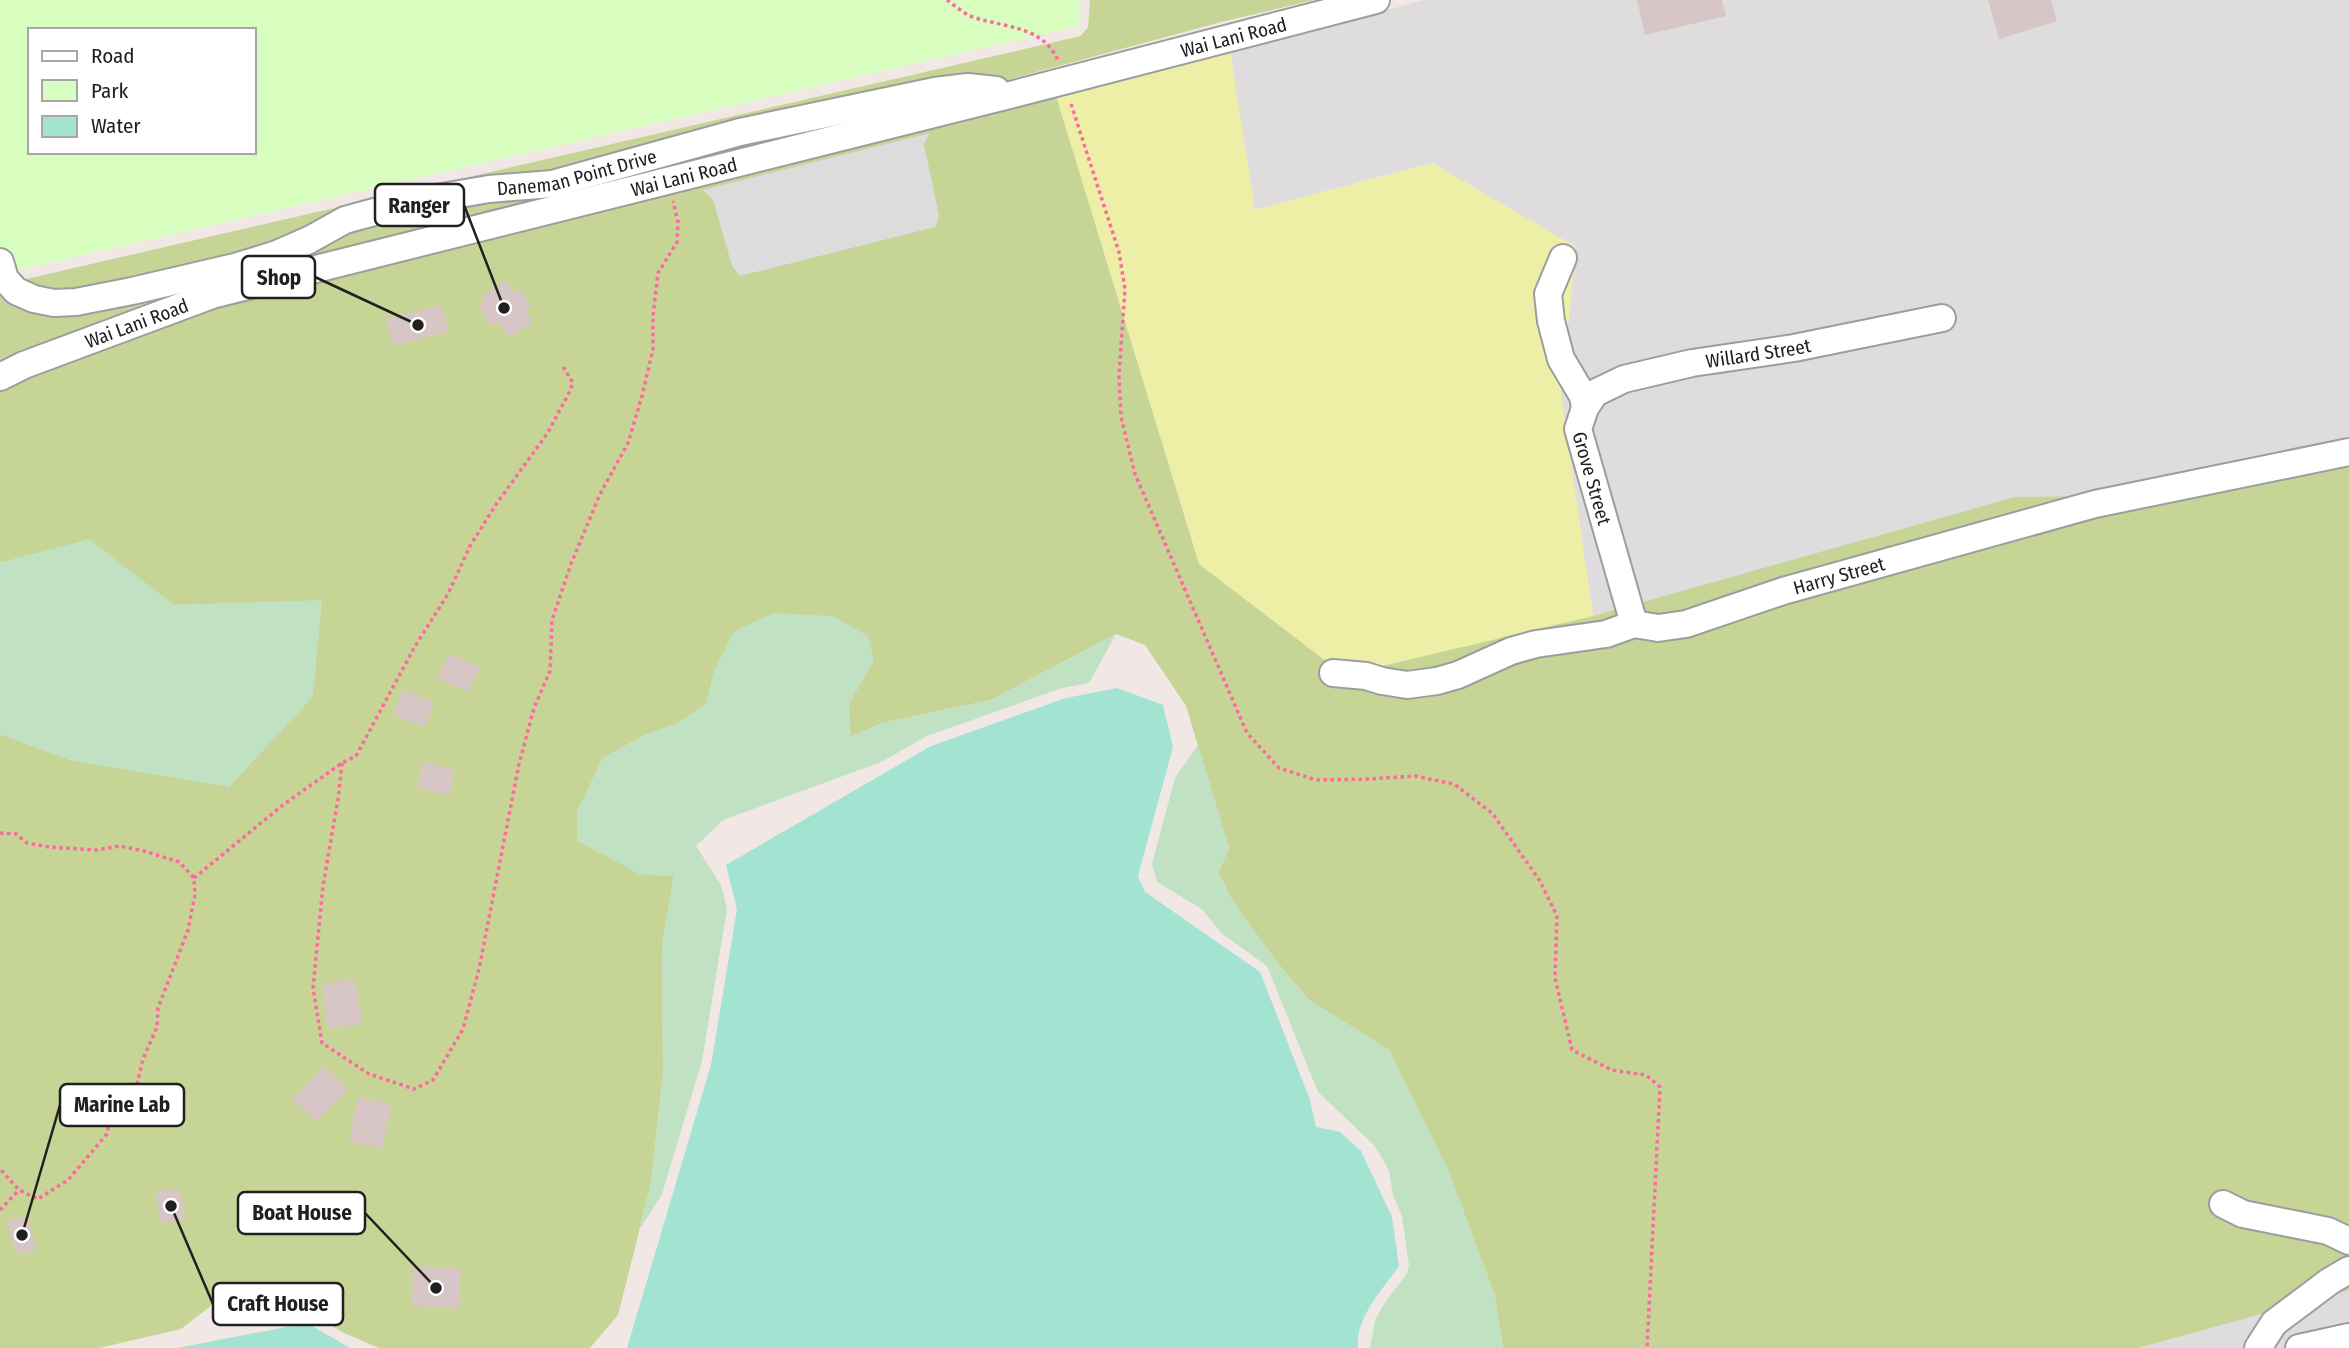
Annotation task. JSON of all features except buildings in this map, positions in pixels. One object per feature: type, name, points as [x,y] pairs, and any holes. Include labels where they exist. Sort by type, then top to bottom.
[{"type":"street","name":"Wai Lani Road","points":[[0,377],[24,365],[212,295],[1014,94],[1376,0]]},
{"type":"street","name":"Daneman Point Drive","points":[[0,261],[5,279],[16,291],[34,299],[54,303],[76,302],[235,267],[277,254],[345,220],[407,203],[489,189],[552,184],[740,132],[936,91],[984,88],[1014,94]]},
{"type":"street","name":"Grove Street","points":[[1563,258],[1548,294],[1551,321],[1561,359],[1583,396],[1585,408],[1578,429],[1634,624]]},
{"type":"street","name":"Willard Street","points":[[1585,408],[1595,393],[1624,379],[1692,363],[1794,348],[1942,318]]},
{"type":"street","name":"Harry Street","points":[[1333,673],[1366,676],[1406,685],[1437,681],[1458,676],[1511,650],[1606,634],[1634,624],[1658,628],[1686,624],[1783,591],[2095,504],[2349,452]]},
{"type":"street","points":[[2223,1204],[2243,1214],[2328,1231],[2349,1241]]},
{"type":"street","points":[[2258,1348],[2274,1323],[2349,1270]]},
{"type":"street","points":[[2299,1348],[2349,1337]]},
{"type":"path","points":[[947,0],[969,15],[1018,28],[1044,39],[1057,56],[1119,252],[1125,289],[1119,376],[1121,417],[1135,474],[1247,733],[1279,768],[1291,772],[1316,780],[1415,776],[1454,784],[1492,813],[1540,881],[1557,916],[1555,978],[1573,1050],[1612,1070],[1646,1075],[1660,1087],[1647,1348]]},
{"type":"path","points":[[342,763],[323,886],[313,988],[322,1043],[369,1074],[414,1089],[433,1080],[464,1029],[480,969],[519,764],[534,708],[550,671],[552,620],[600,494],[628,443],[642,396],[653,349],[653,316],[658,272],[677,242],[678,222],[668,181]]},
{"type":"path","points":[[194,878],[283,805],[356,756],[414,648],[448,594],[470,546],[497,503],[547,434],[568,395],[573,383],[562,365]]},
{"type":"path","points":[[0,833],[16,834],[27,843],[49,847],[96,850],[120,846],[179,862],[194,878],[195,895],[188,930],[158,1008],[156,1027],[143,1059],[137,1084],[110,1116],[107,1134],[68,1180],[38,1199],[19,1190],[0,1169]]},
{"type":"path","points":[[0,1210],[19,1190]]},
{"type":"shaded area","points":[[1090,0],[1314,0],[1225,21],[996,83],[0,363],[0,285],[1081,36],[1088,27]]},
{"type":"shaded area","points":[[1425,0],[2349,0],[2349,450],[2096,496],[2015,497],[1593,616],[1561,394],[1576,247],[1432,163],[1254,210],[1230,51]]},
{"type":"shaded area","points":[[1230,51],[1255,210],[1432,163],[1576,247],[1561,394],[1593,616],[1344,675],[1199,564],[1056,96]]},
{"type":"shaded area","points":[[1056,96],[1199,564],[1344,675],[1593,616],[2015,497],[2096,496],[2349,450],[2349,1290],[2138,1348],[1503,1348],[1494,1293],[1448,1170],[1389,1050],[1309,1000],[1275,960],[1232,900],[1218,873],[1229,848],[1186,706],[1145,645],[1116,634],[991,700],[882,723],[850,737],[849,703],[874,660],[715,669],[706,704],[678,723],[645,735],[603,758],[577,812],[674,876],[662,944],[663,1073],[651,1184],[618,1315],[590,1348],[379,1348],[344,1333],[308,1312],[284,1316],[221,1298],[181,1329],[99,1348],[0,1348],[0,734],[73,761],[322,601],[174,605],[89,540],[0,563],[0,391],[28,377],[216,307]]},
{"type":"shaded area","points":[[930,133],[924,144],[939,216],[935,227],[740,276],[732,266],[713,199],[702,190]]},
{"type":"shaded area","points":[[89,539],[174,605],[322,600],[313,697],[229,787],[73,761],[0,734],[0,563]]},
{"type":"shaded area","points":[[774,613],[833,616],[868,636],[874,660],[849,703],[850,737],[882,723],[991,700],[1116,634],[1089,683],[1062,688],[927,736],[881,762],[723,820],[696,846],[721,885],[727,909],[702,1061],[662,1194],[640,1229],[651,1184],[663,1073],[662,944],[674,876],[641,875],[577,841],[577,812],[603,758],[645,735],[678,723],[706,704],[715,669],[734,631]]},
{"type":"shaded area","points":[[1198,745],[1229,848],[1218,874],[1232,900],[1275,960],[1309,1000],[1389,1050],[1448,1170],[1494,1293],[1503,1348],[1370,1348],[1375,1321],[1407,1273],[1409,1265],[1402,1216],[1393,1195],[1389,1170],[1374,1145],[1318,1092],[1267,966],[1221,933],[1202,909],[1157,882],[1152,864],[1175,778]]},
{"type":"shaded area","points":[[2349,1290],[2349,1348],[2138,1348]]},
{"type":"green space","points":[[0,0],[1080,0],[1079,26],[0,274]]},
{"type":"water","points":[[1117,688],[1163,705],[1173,747],[1138,876],[1145,892],[1260,972],[1310,1100],[1316,1127],[1340,1132],[1361,1151],[1392,1217],[1399,1266],[1365,1315],[1358,1337],[1358,1348],[627,1348],[711,1065],[737,909],[726,865],[931,746],[1066,698]]},
{"type":"water","points":[[307,1323],[350,1348],[177,1348]]},
{"type":"place","name":"Ranger","points":[[504,308]]},
{"type":"place","name":"Shop","points":[[418,325]]},
{"type":"place","name":"Craft House","points":[[171,1206]]},
{"type":"place","name":"Marine Lab","points":[[22,1235]]},
{"type":"place","name":"Boat House","points":[[436,1288]]}]
